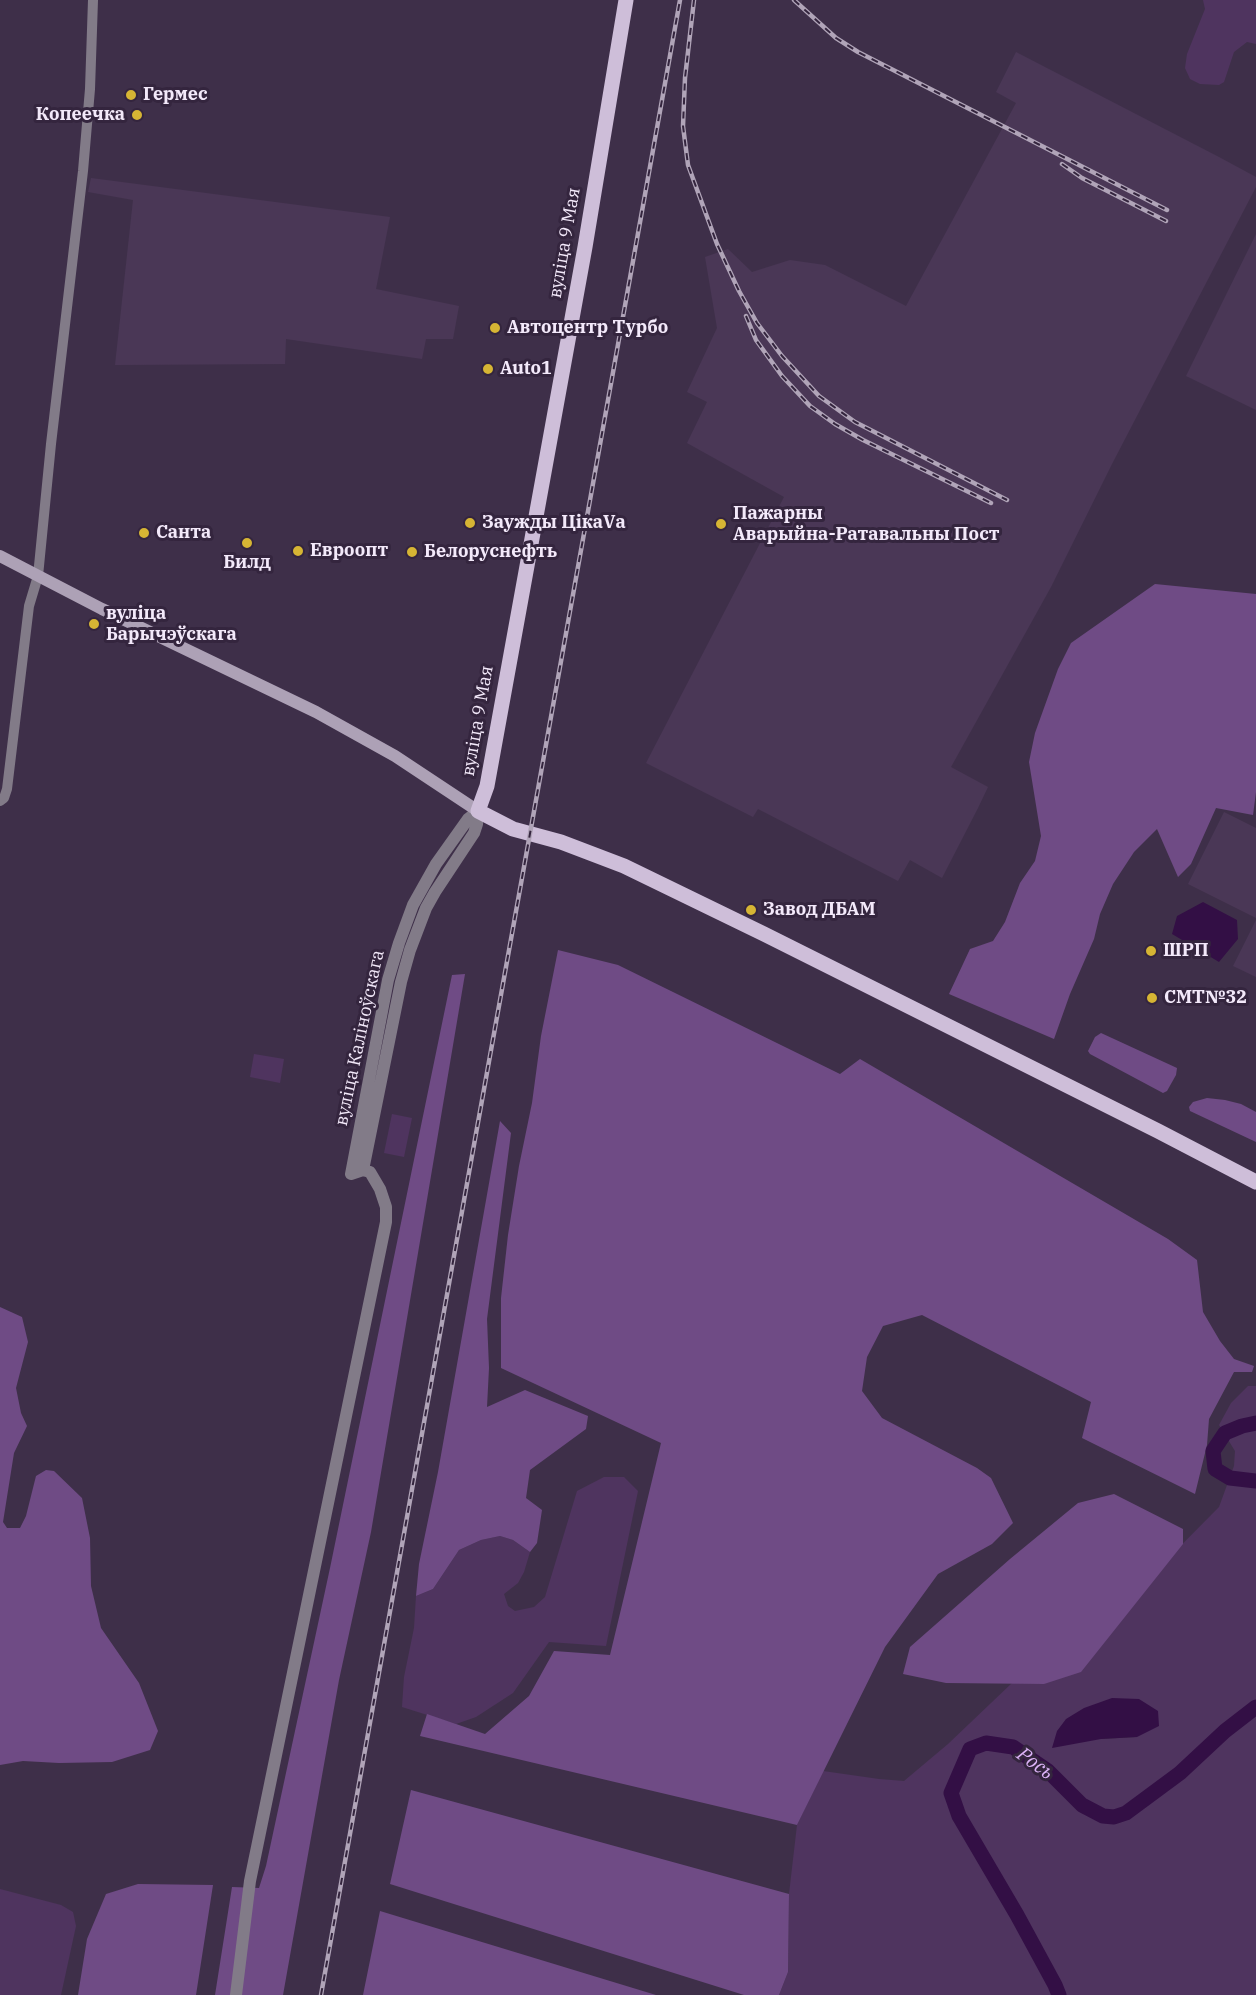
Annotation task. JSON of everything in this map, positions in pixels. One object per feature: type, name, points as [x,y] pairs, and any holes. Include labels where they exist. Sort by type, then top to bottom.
[{"type":"main road","name":"вуліца 9 Мая","points":[[478,810],[487,786],[585,247],[626,0]]},
{"type":"main road","points":[[0,556],[102,609],[316,712],[394,756],[478,810],[513,829],[561,842],[624,866],[1256,1182]]},
{"type":"street","points":[[0,801],[4,798],[7,789],[29,606],[38,576],[83,171],[90,89],[93,0]]},
{"type":"street","name":"вуліца Каліноўскага","points":[[236,1995],[249,1886],[386,1222],[386,1207],[380,1189],[370,1172],[357,1172],[388,980],[413,905],[436,864],[468,819],[478,810]]},
{"type":"shaded area","points":[[1203,0],[1256,0],[1256,44],[1247,42],[1234,52],[1224,82],[1219,85],[1200,84],[1190,79],[1185,68],[1187,54],[1205,9]]},
{"type":"shaded area","points":[[1016,52],[1256,177],[1256,187],[1112,464],[1051,587],[951,767],[988,787],[942,878],[910,860],[898,881],[758,809],[753,817],[646,763],[784,497],[687,443],[707,402],[687,392],[717,328],[705,257],[728,249],[752,272],[790,260],[825,265],[906,306],[1016,103],[996,92]]},
{"type":"shaded area","points":[[91,178],[390,217],[376,289],[459,306],[453,339],[426,339],[422,359],[286,339],[285,364],[115,365],[133,200],[88,192]]},
{"type":"shaded area","points":[[1256,234],[1256,410],[1186,376]]},
{"type":"shaded area","points":[[1155,584],[1256,594],[1256,792],[1253,815],[1216,808],[1191,864],[1178,877],[1157,829],[1134,852],[1113,884],[1100,914],[1094,939],[1070,994],[1054,1039],[949,994],[970,949],[993,941],[1005,922],[1020,883],[1035,861],[1041,836],[1029,762],[1035,733],[1058,669],[1071,643]]},
{"type":"shaded area","points":[[1224,812],[1256,828],[1256,918],[1188,884]]},
{"type":"shaded area","points":[[1203,902],[1237,920],[1238,939],[1219,962],[1172,934],[1177,916]]},
{"type":"shaded area","points":[[1256,920],[1256,977],[1233,966]]},
{"type":"shaded area","points":[[558,950],[618,965],[840,1074],[860,1059],[1168,1239],[1197,1260],[1203,1312],[1220,1341],[1234,1359],[1254,1366],[1252,1372],[1234,1372],[1209,1419],[1207,1445],[1195,1494],[1082,1438],[1091,1402],[922,1315],[883,1326],[867,1357],[862,1391],[882,1418],[977,1468],[991,1478],[1013,1523],[992,1544],[938,1574],[885,1647],[797,1825],[420,1736],[427,1714],[485,1734],[529,1696],[554,1651],[610,1655],[661,1443],[501,1368],[501,1298],[508,1235],[532,1103],[541,1036]]},
{"type":"shaded area","points":[[465,974],[371,1532],[339,1680],[283,1995],[215,1995],[232,1887],[259,1888],[266,1866],[452,975]]},
{"type":"shaded area","points":[[1101,1033],[1177,1068],[1176,1075],[1167,1091],[1163,1093],[1090,1054],[1088,1051],[1095,1037]]},
{"type":"shaded area","points":[[254,1054],[284,1059],[280,1083],[250,1077]]},
{"type":"shaded area","points":[[1207,1098],[1241,1104],[1256,1112],[1256,1142],[1190,1111],[1189,1107],[1193,1102]]},
{"type":"shaded area","points":[[392,1114],[412,1118],[404,1157],[384,1153]]},
{"type":"shaded area","points":[[500,1121],[511,1133],[487,1319],[489,1368],[487,1407],[525,1390],[588,1416],[586,1429],[530,1470],[526,1498],[542,1510],[537,1543],[530,1552],[513,1540],[500,1536],[481,1540],[459,1550],[433,1589],[416,1596],[419,1564],[438,1472]]},
{"type":"shaded area","points":[[0,1307],[22,1317],[28,1342],[16,1388],[21,1413],[27,1426],[14,1453],[3,1522],[7,1528],[20,1528],[26,1516],[36,1476],[46,1470],[54,1471],[82,1498],[90,1538],[91,1586],[101,1628],[139,1683],[158,1731],[150,1750],[112,1762],[23,1761],[0,1765]]},
{"type":"shaded area","points":[[1248,1386],[1256,1386],[1256,1995],[779,1995],[788,1972],[789,1894],[797,1825],[823,1771],[904,1781],[948,1744],[1012,1683],[1044,1684],[1219,1507],[1234,1466],[1235,1451],[1219,1425],[1231,1403]],"holes":[[[1084,1708],[1137,1737],[1101,1739]]]},
{"type":"shaded area","points":[[604,1477],[624,1477],[638,1491],[606,1646],[549,1642],[513,1693],[476,1717],[456,1724],[402,1707],[404,1677],[414,1628],[416,1596],[433,1589],[459,1550],[481,1540],[500,1536],[513,1540],[530,1552],[518,1583],[504,1594],[508,1606],[515,1611],[534,1607],[545,1597],[577,1491]]},
{"type":"shaded area","points":[[1114,1494],[1183,1529],[1183,1544],[1081,1672],[1044,1684],[946,1683],[903,1674],[910,1647],[1010,1559],[1078,1503]]},
{"type":"shaded area","points":[[1112,1698],[1139,1699],[1158,1711],[1159,1726],[1137,1737],[1101,1739],[1052,1748],[1057,1731],[1066,1719],[1084,1708]]},
{"type":"shaded area","points":[[411,1790],[789,1894],[788,1972],[779,1995],[744,1995],[390,1884]]},
{"type":"shaded area","points":[[138,1884],[213,1885],[196,1995],[78,1995],[87,1939],[106,1894]]},
{"type":"shaded area","points":[[0,1889],[61,1905],[73,1912],[76,1926],[61,1995],[0,1995]]},
{"type":"shaded area","points":[[380,1911],[656,1995],[363,1995]]},
{"type":"waterway","name":"Рось","points":[[1256,1423],[1225,1433],[1213,1451],[1215,1469],[1230,1478],[1256,1481]]},
{"type":"waterway","name":"Рось","points":[[1059,1995],[1017,1915],[959,1816],[951,1793],[970,1749],[986,1743],[1013,1747],[1048,1771],[1082,1805],[1103,1816],[1114,1817],[1126,1813],[1180,1773],[1225,1731],[1256,1707]]},
{"type":"railway","points":[[321,1995],[680,0]]},
{"type":"railway","points":[[694,0],[685,78],[683,126],[688,165],[717,244],[757,323],[782,356],[819,396],[855,422],[1007,500]]},
{"type":"railway","points":[[794,0],[836,38],[858,52],[1167,210]]},
{"type":"railway","points":[[1062,164],[1082,178],[1166,221]]},
{"type":"railway","points":[[746,316],[756,340],[782,376],[810,406],[863,440],[991,503]]},
{"type":"place","name":"Гермес","points":[[131,95]]},
{"type":"place","name":"Копеечка","points":[[137,115]]},
{"type":"place","name":"Автоцентр Турбо","points":[[495,328]]},
{"type":"place","name":"Auto1","points":[[488,369]]},
{"type":"place","name":"Заужды ЦікаVа","points":[[470,523]]},
{"type":"place","name":"Пажарны Аварыйна-Ратавальны Пост","points":[[721,524]]},
{"type":"place","name":"Санта","points":[[144,533]]},
{"type":"place","name":"Билд","points":[[247,543]]},
{"type":"place","name":"Евроопт","points":[[298,551]]},
{"type":"place","name":"Белоруснефть","points":[[412,552]]},
{"type":"place","name":"вуліца Барычэўскага","points":[[94,624]]},
{"type":"place","name":"Завод ДБАМ","points":[[751,910]]},
{"type":"place","name":"ШРП","points":[[1151,951]]},
{"type":"place","name":"СМТ№32","points":[[1152,998]]}]
